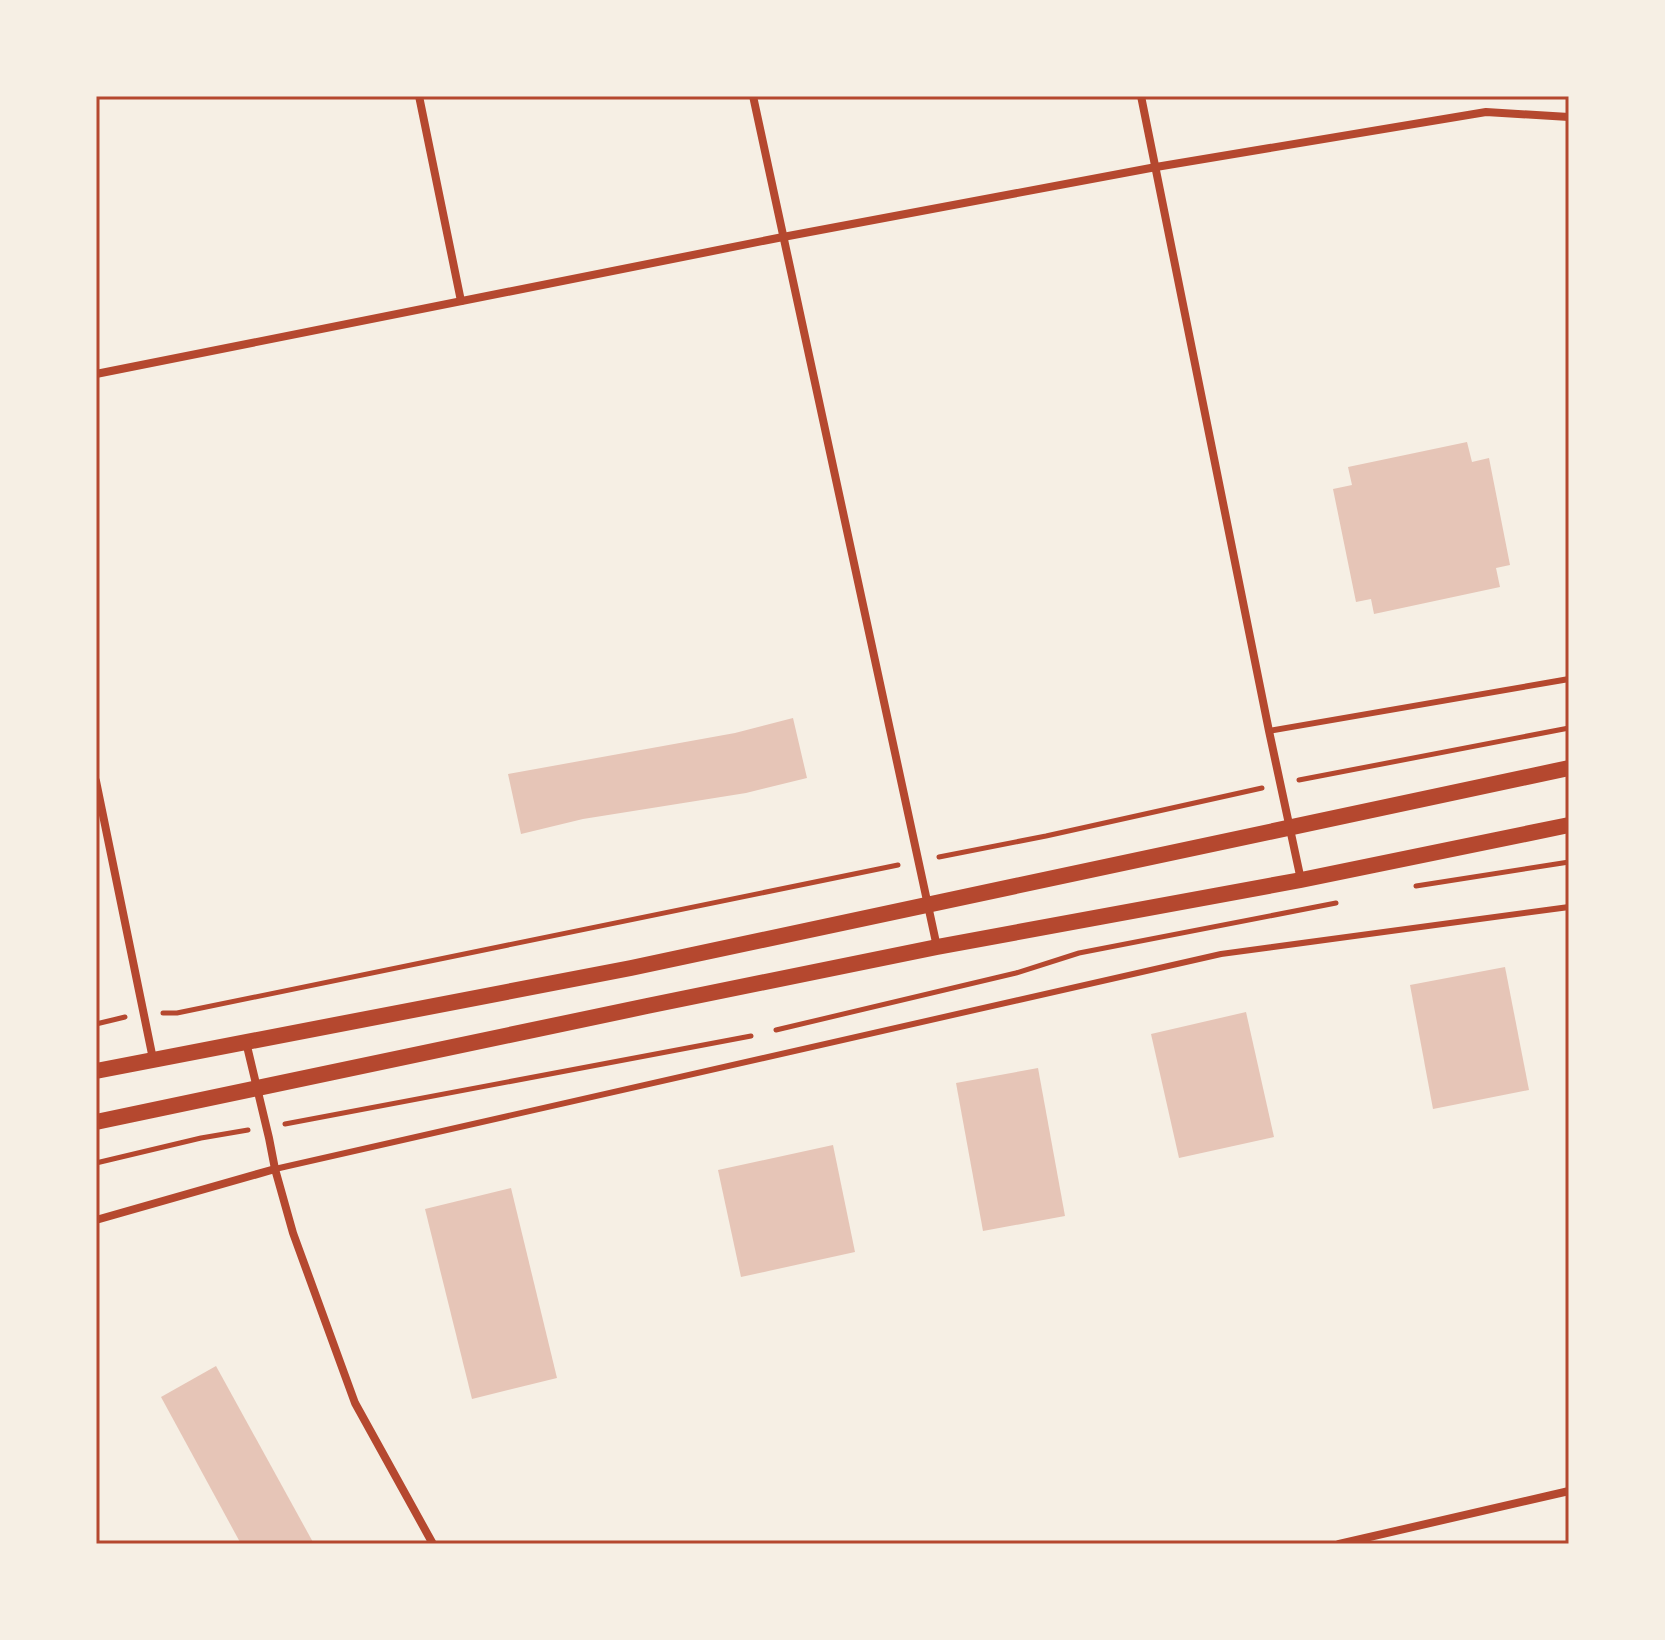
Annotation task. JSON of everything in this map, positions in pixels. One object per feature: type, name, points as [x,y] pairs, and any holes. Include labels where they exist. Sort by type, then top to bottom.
[{"type":"main road","points":[[96,1071],[631,968],[1569,768]]},
{"type":"main road","points":[[96,1122],[937,947],[1301,880],[1569,825]]},
{"type":"street","points":[[419,96],[461,301]]},
{"type":"street","points":[[753,96],[937,947]]},
{"type":"street","points":[[1141,96],[1301,880]]},
{"type":"street","points":[[96,374],[783,237],[1156,167],[1486,112],[1569,117]]},
{"type":"street","points":[[96,781],[101,824],[153,1059]]},
{"type":"street","points":[[246,1042],[293,1233],[355,1403],[433,1544]]},
{"type":"street","points":[[96,1220],[275,1169]]},
{"type":"street","points":[[1339,1544],[1569,1491]]},
{"type":"lane","points":[[1269,731],[1569,679]]},
{"type":"lane","points":[[275,1169],[1221,954],[1569,907]]},
{"type":"path","points":[[96,1024],[144,1013],[177,1013],[1046,836],[1280,784],[1569,728]]},
{"type":"path","points":[[1403,888],[1569,862]]},
{"type":"path","points":[[772,1031],[1016,973],[1079,953],[1348,900]]},
{"type":"path","points":[[96,1163],[201,1138],[757,1035]]},
{"type":"building","points":[[1467,442],[1472,462],[1489,458],[1510,565],[1496,568],[1500,587],[1374,614],[1371,599],[1356,602],[1333,489],[1352,485],[1348,467]]},
{"type":"building","points":[[793,718],[807,778],[746,793],[583,819],[521,834],[508,774],[735,733]]},
{"type":"building","points":[[1505,967],[1529,1090],[1433,1109],[1410,985]]},
{"type":"building","points":[[1246,1012],[1274,1137],[1179,1158],[1151,1034]]},
{"type":"building","points":[[1038,1068],[1065,1216],[983,1231],[956,1083]]},
{"type":"building","points":[[833,1145],[855,1252],[741,1277],[718,1170]]},
{"type":"building","points":[[511,1188],[557,1378],[472,1399],[425,1209]]},
{"type":"building","points":[[216,1366],[314,1544],[241,1544],[161,1397]]}]
